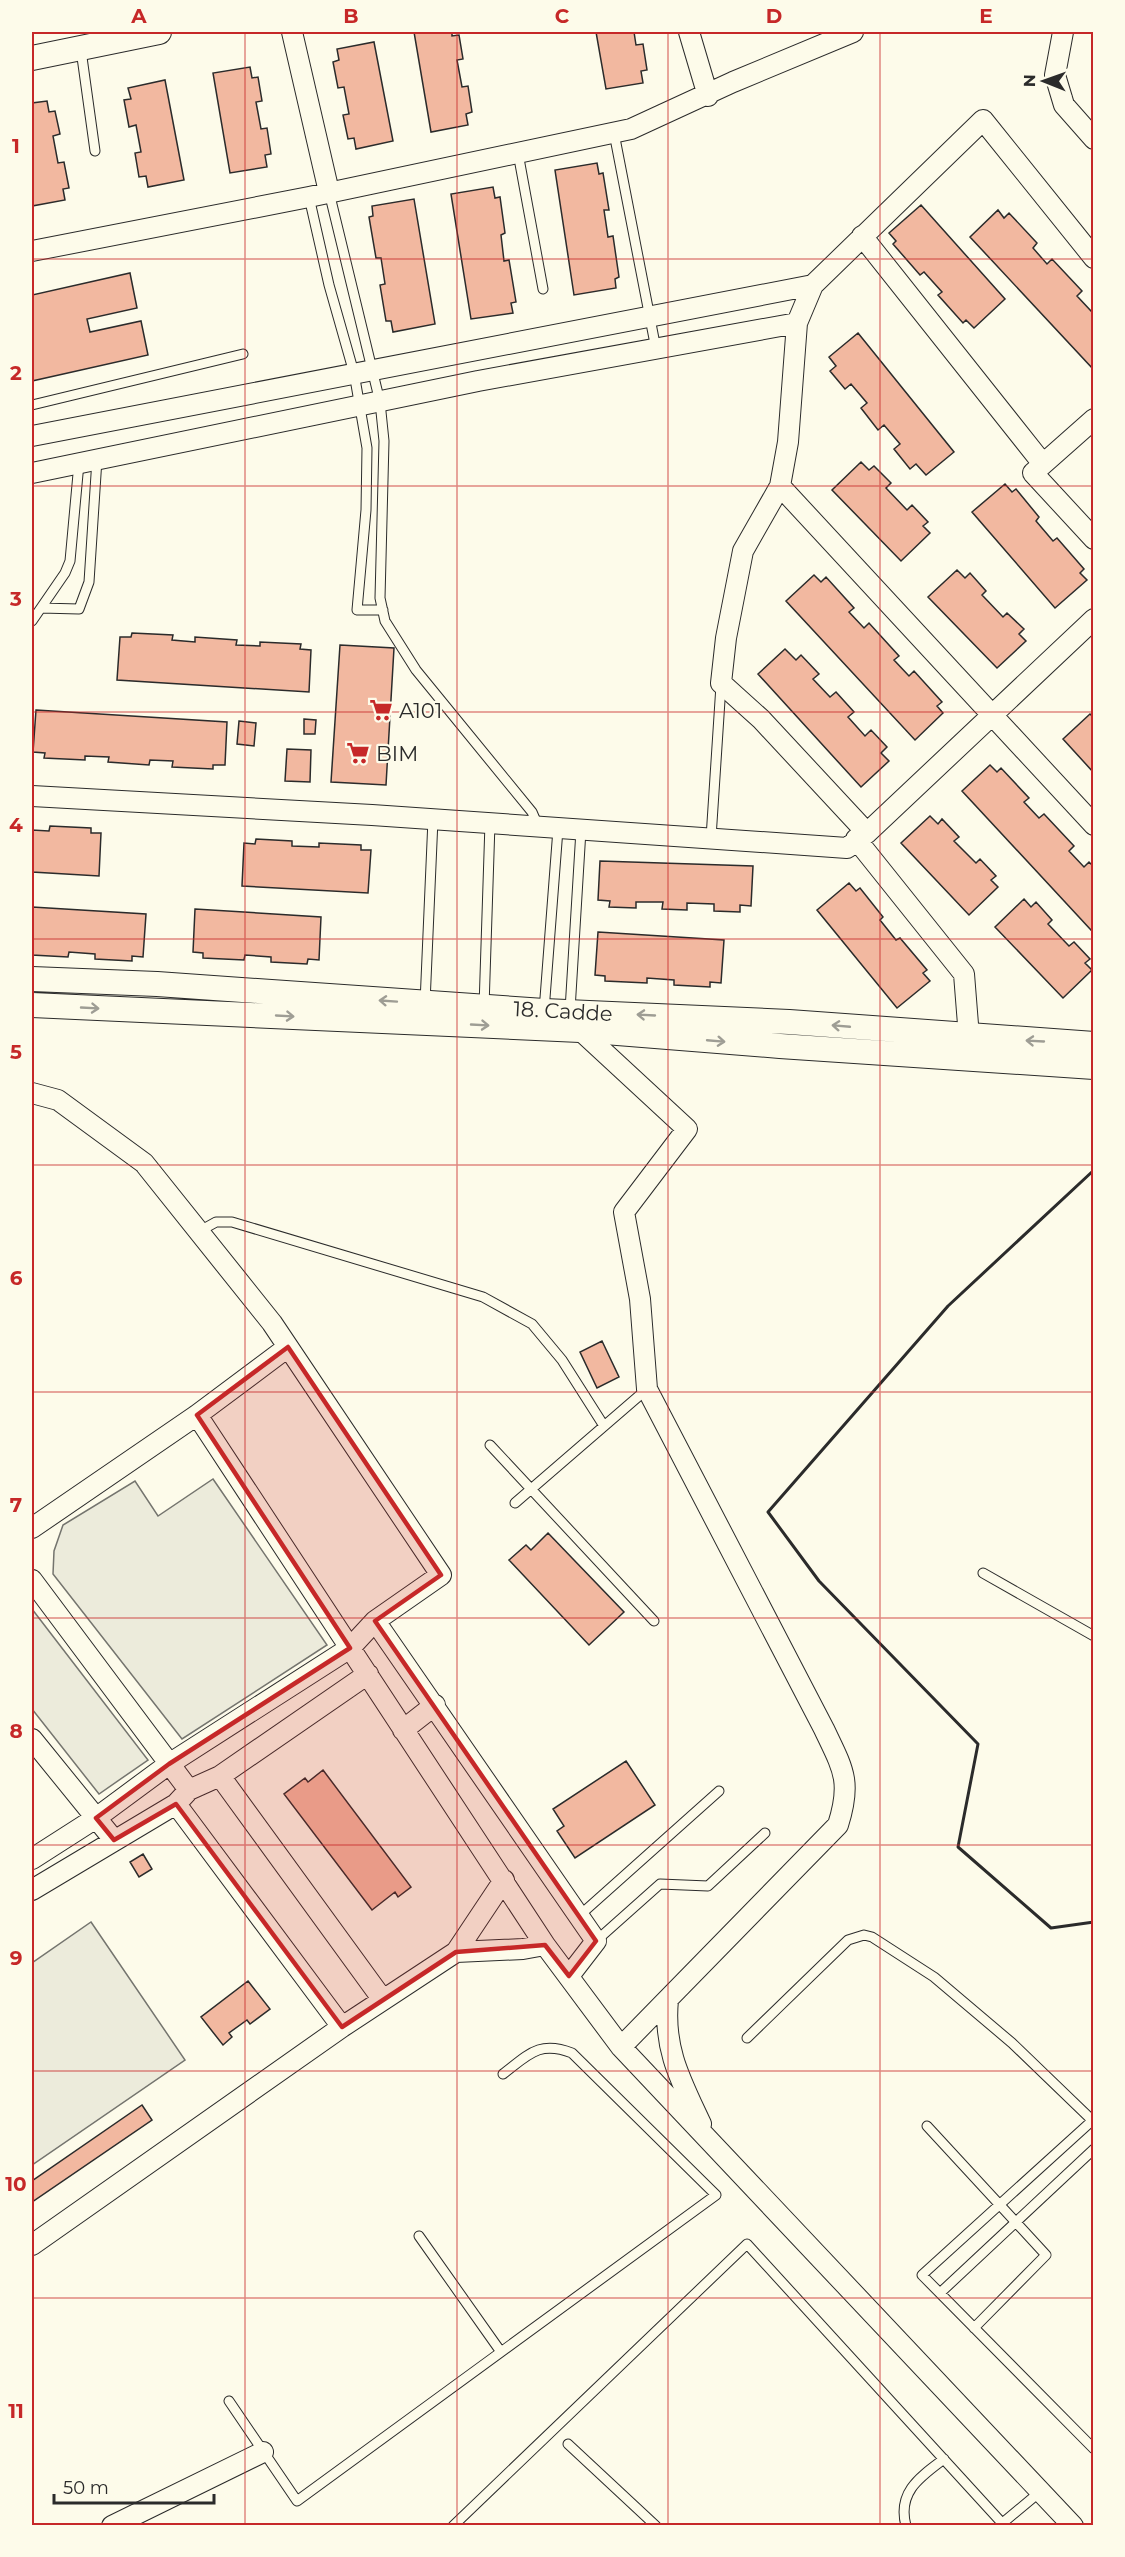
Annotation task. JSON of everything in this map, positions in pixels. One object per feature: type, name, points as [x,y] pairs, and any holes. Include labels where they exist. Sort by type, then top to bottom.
[{"type":"street","points":[[32,58],[159,32]]},
{"type":"street","points":[[292,32],[329,192]]},
{"type":"street","points":[[689,32],[708,96]]},
{"type":"street","points":[[32,251],[309,197],[631,129],[708,96],[734,82],[853,32]]},
{"type":"street","points":[[1063,32],[1055,75],[1064,105],[1094,139]]},
{"type":"street","points":[[969,1036],[964,974],[862,836],[761,719],[721,683],[726,638],[743,551],[780,486],[788,442],[796,322],[813,285],[983,120],[1094,258]]},
{"type":"street","points":[[862,236],[1043,464]]},
{"type":"street","points":[[32,436],[813,285]]},
{"type":"street","points":[[32,473],[360,405],[796,322]]},
{"type":"street","points":[[1094,419],[1033,473],[1094,539]]},
{"type":"street","points":[[780,486],[1094,825]]},
{"type":"street","points":[[32,796],[433,819],[847,848],[992,717],[1094,619]]},
{"type":"street","name":"18. Cadde","points":[[32,979],[157,984],[544,1011],[575,1021],[780,1046],[1094,1067]]},
{"type":"street","name":"18. Cadde","points":[[32,1005],[575,1021],[789,1022],[1094,1044]]},
{"type":"street","points":[[575,1021],[687,1129],[624,1212],[640,1299],[647,1389],[824,1729],[843,1770],[846,1786],[838,1825],[621,2047]]},
{"type":"street","points":[[32,1094],[58,1100],[144,1163],[288,1347],[441,1575],[375,1621],[350,1648],[169,1764],[96,1818],[32,1859]]},
{"type":"street","points":[[32,1528],[197,1415],[288,1347]]},
{"type":"street","points":[[197,1415],[545,1945],[621,2047],[1073,2526]]},
{"type":"street","points":[[32,1580],[169,1764],[183,1797],[342,2027]]},
{"type":"street","points":[[375,1621],[596,1941],[569,1976]]},
{"type":"street","points":[[32,1890],[220,1776],[368,1674]]},
{"type":"street","points":[[403,1730],[435,1705]]},
{"type":"street","points":[[32,1740],[114,1840]]},
{"type":"street","points":[[220,1776],[382,2000]]},
{"type":"street","points":[[32,2245],[342,2027],[456,1952],[504,1880]]},
{"type":"street","points":[[456,1952],[523,1949],[545,1945]]},
{"type":"street","points":[[668,2000],[666,2022],[668,2046],[709,2140]]},
{"type":"street","points":[[112,2526],[263,2452]]},
{"type":"lane","points":[[80,48],[95,151]]},
{"type":"lane","points":[[614,133],[656,349]]},
{"type":"lane","points":[[518,153],[543,289]]},
{"type":"lane","points":[[329,192],[380,402],[384,441],[380,598],[385,621],[416,670],[532,812],[538,826]]},
{"type":"lane","points":[[309,197],[329,285],[354,374],[367,447],[366,510],[357,610],[383,610]]},
{"type":"lane","points":[[32,405],[243,354]]},
{"type":"lane","points":[[41,608],[79,609],[89,582],[88,461]]},
{"type":"lane","points":[[32,621],[65,573],[70,561],[88,461]]},
{"type":"lane","points":[[711,838],[721,683]]},
{"type":"lane","points":[[424,1004],[433,819]]},
{"type":"lane","points":[[484,1007],[490,823]]},
{"type":"lane","points":[[544,1011],[558,829]]},
{"type":"lane","points":[[575,1021],[581,830]]},
{"type":"lane","points":[[198,1232],[216,1222],[232,1222],[483,1297],[532,1324],[562,1360],[604,1426]]},
{"type":"lane","points":[[515,1503],[647,1389]]},
{"type":"lane","points":[[490,1445],[654,1621]]},
{"type":"lane","points":[[983,1573],[1094,1636]]},
{"type":"lane","points":[[579,1916],[719,1791]]},
{"type":"lane","points":[[596,1941],[660,1884],[708,1886],[765,1833]]},
{"type":"lane","points":[[747,2038],[848,1940],[857,1936],[872,1937],[933,1977],[1003,2035],[1093,2120],[922,2275],[1094,2449]]},
{"type":"lane","points":[[229,2401],[297,2501],[716,2195],[572,2053],[552,2048],[538,2048],[503,2074]]},
{"type":"lane","points":[[927,2126],[1046,2255],[974,2328]]},
{"type":"lane","points":[[940,2294],[1094,2149]]},
{"type":"lane","points":[[419,2236],[501,2352]]},
{"type":"lane","points":[[453,2526],[747,2244],[944,2459],[1000,2524],[1041,2491]]},
{"type":"lane","points":[[568,2444],[656,2526]]},
{"type":"lane","points":[[906,2526],[904,2505],[910,2488],[944,2459]]},
{"type":"highlighted area","points":[[288,1347],[441,1575],[375,1621],[596,1941],[569,1976],[545,1945],[456,1952],[342,2027],[176,1804],[114,1840],[96,1818],[169,1764],[350,1648],[197,1415]]},
{"type":"shaded area","points":[[213,1479],[327,1645],[182,1739],[53,1574],[54,1551],[63,1525],[135,1481],[158,1516]]},
{"type":"shaded area","points":[[32,1609],[148,1760],[99,1794],[32,1709]]},
{"type":"shaded area","points":[[91,1922],[185,2060],[32,2165],[32,1963]]},
{"type":"building","points":[[414,32],[452,32],[452,36],[459,35],[463,59],[457,60],[462,87],[468,86],[472,112],[466,114],[468,125],[431,132]]},
{"type":"building","points":[[596,32],[634,32],[636,45],[643,44],[647,70],[641,71],[643,83],[606,89]]},
{"type":"building","points":[[374,42],[393,141],[356,149],[354,138],[348,139],[343,115],[349,114],[344,87],[338,88],[333,62],[339,60],[337,49]]},
{"type":"building","points":[[250,67],[252,78],[258,77],[262,101],[256,102],[261,129],[267,128],[271,154],[265,155],[267,167],[230,173],[213,73]]},
{"type":"building","points":[[165,80],[184,180],[148,187],[146,176],[139,177],[135,153],[141,152],[136,125],[129,127],[124,100],[131,99],[128,88]]},
{"type":"building","points":[[47,101],[49,112],[55,111],[60,134],[53,136],[58,163],[64,162],[69,188],[63,189],[65,200],[32,206],[32,103]]},
{"type":"building","points":[[597,163],[599,174],[603,173],[609,210],[604,210],[608,237],[613,236],[619,277],[615,279],[616,288],[574,295],[555,170]]},
{"type":"building","points":[[493,187],[495,198],[500,197],[505,233],[501,235],[504,261],[509,260],[516,302],[511,303],[513,313],[471,319],[451,194]]},
{"type":"building","points":[[414,199],[435,324],[393,332],[391,321],[386,321],[380,285],[385,284],[381,258],[376,258],[369,217],[373,216],[372,206]]},
{"type":"building","points":[[921,205],[1005,299],[974,328],[966,320],[963,323],[938,295],[942,292],[924,272],[920,275],[893,244],[896,241],[889,233]]},
{"type":"building","points":[[998,210],[1004,218],[1009,213],[1037,243],[1033,248],[1047,264],[1052,259],[1082,291],[1077,296],[1092,312],[1094,311],[1094,370],[970,237]]},
{"type":"building","points":[[130,273],[137,308],[87,319],[90,332],[141,321],[148,355],[32,381],[32,295]]},
{"type":"building","points":[[858,333],[954,452],[926,475],[916,464],[910,469],[894,449],[900,444],[884,425],[878,430],[861,408],[867,403],[851,384],[845,389],[830,371],[836,366],[829,357]]},
{"type":"building","points":[[861,462],[869,470],[874,466],[891,483],[886,488],[907,510],[912,505],[928,522],[923,526],[930,533],[901,561],[832,490]]},
{"type":"building","points":[[1005,484],[1012,492],[1016,489],[1039,517],[1036,521],[1053,541],[1057,538],[1084,569],[1080,573],[1087,580],[1055,608],[972,512]]},
{"type":"building","points":[[957,570],[965,578],[970,573],[986,591],[982,595],[1003,617],[1007,613],[1024,629],[1019,634],[1026,641],[997,668],[928,597]]},
{"type":"building","points":[[814,575],[821,582],[826,577],[854,608],[849,612],[864,628],[869,623],[899,656],[894,660],[909,676],[914,671],[942,702],[937,706],[943,713],[915,740],[786,601]]},
{"type":"building","points":[[132,633],[173,635],[172,640],[195,642],[195,637],[237,640],[236,645],[260,646],[260,642],[301,644],[300,649],[311,650],[309,692],[117,680],[120,637],[131,637]]},
{"type":"building","points":[[340,645],[394,648],[386,785],[331,782]]},
{"type":"building","points":[[785,649],[796,660],[801,655],[819,674],[813,679],[830,697],[836,692],[854,712],[848,717],[865,736],[871,730],[887,747],[881,753],[889,761],[861,787],[758,674]]},
{"type":"building","points":[[36,710],[227,722],[225,765],[213,765],[213,769],[172,767],[173,761],[150,760],[149,765],[108,762],[109,757],[85,756],[85,760],[44,758],[45,753],[33,752]]},
{"type":"building","points":[[1090,714],[1094,718],[1094,773],[1063,739]]},
{"type":"building","points":[[304,719],[316,720],[315,734],[304,734]]},
{"type":"building","points":[[239,721],[256,723],[254,746],[237,744]]},
{"type":"building","points":[[287,749],[311,750],[310,782],[285,781]]},
{"type":"building","points":[[990,765],[997,772],[1001,768],[1029,798],[1024,802],[1039,818],[1044,814],[1074,846],[1069,851],[1084,867],[1089,862],[1094,867],[1094,928],[1091,930],[962,791]]},
{"type":"building","points":[[930,816],[938,824],[942,819],[959,837],[954,841],[976,863],[980,859],[996,876],[991,880],[998,887],[969,915],[901,843]]},
{"type":"building","points":[[50,826],[91,828],[91,833],[101,833],[99,876],[32,872],[32,830],[49,831]]},
{"type":"building","points":[[256,839],[292,841],[292,846],[319,847],[319,843],[361,845],[361,850],[371,850],[368,893],[242,886],[244,843],[255,844]]},
{"type":"building","points":[[600,861],[753,866],[751,906],[740,905],[740,912],[714,911],[714,904],[687,903],[687,910],[662,909],[663,902],[636,902],[636,908],[609,907],[610,901],[598,900]]},
{"type":"building","points":[[849,883],[856,891],[860,888],[883,917],[880,920],[896,940],[900,938],[927,970],[923,973],[930,981],[897,1008],[817,910]]},
{"type":"building","points":[[1024,899],[1031,907],[1036,902],[1052,920],[1048,924],[1069,946],[1074,942],[1090,959],[1085,963],[1092,970],[1063,998],[995,927]]},
{"type":"building","points":[[32,907],[146,914],[143,957],[132,956],[132,961],[95,959],[95,954],[69,952],[68,957],[32,955]]},
{"type":"building","points":[[195,909],[321,917],[319,960],[308,959],[307,964],[271,962],[271,957],[245,955],[244,960],[203,958],[203,953],[193,952]]},
{"type":"building","points":[[598,932],[724,940],[721,983],[710,982],[710,987],[674,985],[674,980],[647,978],[647,983],[605,981],[605,976],[595,975]]},
{"type":"building","points":[[602,1341],[619,1377],[597,1388],[580,1352]]},
{"type":"building","points":[[548,1533],[624,1612],[589,1645],[509,1560],[526,1545],[531,1550]]},
{"type":"building","points":[[626,1761],[655,1805],[575,1858],[557,1831],[564,1826],[553,1809]]},
{"type":"building","points":[[323,1770],[411,1887],[398,1897],[395,1892],[372,1910],[284,1794],[305,1778],[308,1782]]},
{"type":"building","points":[[143,1854],[152,1869],[139,1877],[130,1862]]},
{"type":"building","points":[[248,1981],[270,2009],[250,2024],[247,2020],[229,2033],[232,2037],[223,2045],[201,2017]]},
{"type":"building","points":[[142,2105],[152,2120],[32,2202],[32,2181]]},
{"type":"wall","points":[[1094,1170],[948,1306],[768,1512],[819,1581],[978,1744],[958,1847],[1051,1928],[1094,1922]]},
{"type":"place","name":"A101","points":[[381,710]]},
{"type":"place","name":"BIM","points":[[358,753]]}]
